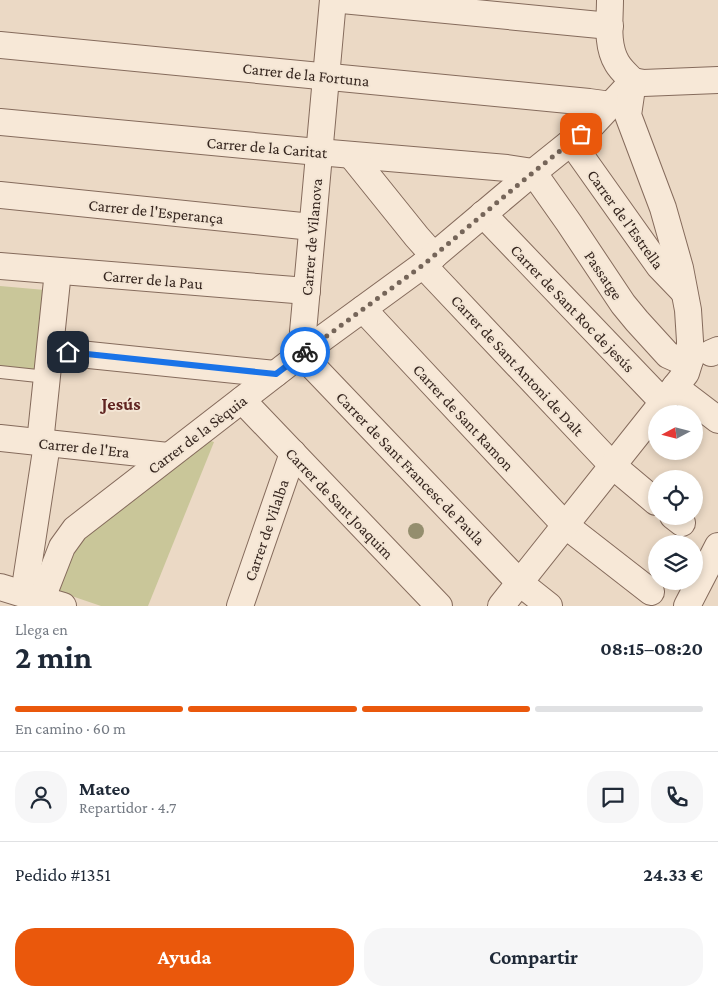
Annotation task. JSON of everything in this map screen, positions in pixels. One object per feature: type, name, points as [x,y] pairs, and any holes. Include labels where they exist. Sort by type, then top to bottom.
[{"type":"street","name":"Carrer de Vilanova","points":[[301,354],[332,0]]},
{"type":"street","points":[[342,0],[610,26]]},
{"type":"street","points":[[610,0],[613,54],[617,64],[633,81],[643,83],[718,80]]},
{"type":"street","name":"Carrer de la Fortuna","points":[[0,45],[611,105]]},
{"type":"street","points":[[501,606],[686,373],[706,355],[690,341],[688,310],[680,268],[664,208],[628,115],[633,81]]},
{"type":"street","name":"Carrer de la Sèquia","points":[[34,598],[62,547],[75,529],[301,354],[428,260],[591,126],[633,81]]},
{"type":"street","name":"Carrer de la Caritat","points":[[0,122],[507,168],[533,172]]},
{"type":"street","name":"Carrer de l'Estrella","points":[[571,142],[659,266],[684,292]]},
{"type":"street","name":"Carrer de Sant Antoni de Dalt","points":[[351,155],[405,223],[428,260],[612,465],[648,495]]},
{"type":"street","name":"Passatge","points":[[533,172],[570,223],[623,304],[668,355],[676,359],[706,355]]},
{"type":"street","name":"Carrer de l'Esperança","points":[[0,195],[312,227]]},
{"type":"street","name":"Carrer de Sant Roc de jesús","points":[[483,214],[669,395],[718,420]]},
{"type":"street","name":"Carrer de la Pau","points":[[0,266],[307,292]]},
{"type":"street","name":"Carrer de la Sèquia","points":[[34,598],[46,378],[58,272]]},
{"type":"street","name":"Carrer de Sant Ramon","points":[[363,309],[565,525],[651,592]]},
{"type":"street","points":[[50,350],[276,374]]},
{"type":"street","name":"Carrer de Sant Francesc de Paula","points":[[301,354],[520,583],[549,606]]},
{"type":"street","name":"Carrer de Sant Joaquim","points":[[242,400],[439,606]]},
{"type":"street","name":"Carrer de l'Era","points":[[0,438],[168,456]]},
{"type":"street","name":"Carrer de Vilalba","points":[[240,606],[293,453]]},
{"type":"street","points":[[687,606],[718,546]]},
{"type":"lane","points":[[0,372],[46,378]]},
{"type":"shaded area","points":[[0,286],[45,290],[37,373],[0,368]]},
{"type":"shaded area","points":[[204,439],[214,442],[148,606],[101,606],[57,591],[73,545]]},
{"type":"way so far","points":[[305,352],[423,265],[581,134]]},
{"type":"district","name":"Jesús","points":[[121,404]]},
{"type":"route","points":[[68,352],[276,374],[305,352]]}]
